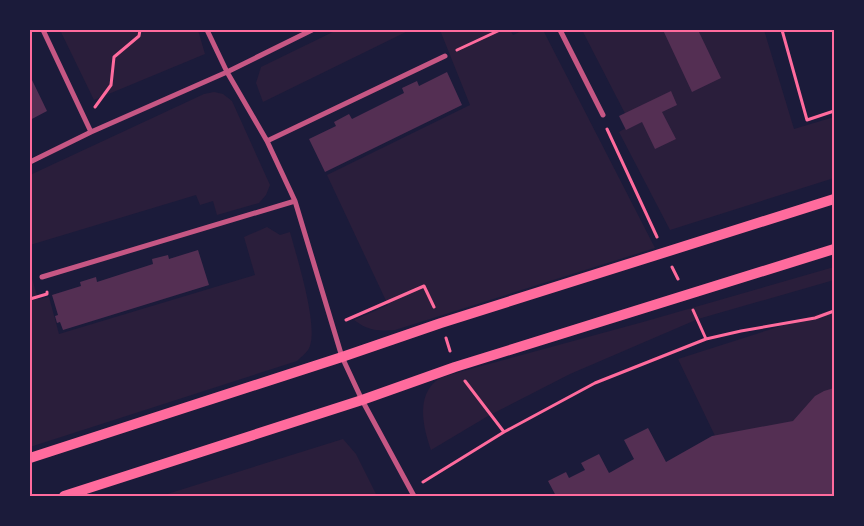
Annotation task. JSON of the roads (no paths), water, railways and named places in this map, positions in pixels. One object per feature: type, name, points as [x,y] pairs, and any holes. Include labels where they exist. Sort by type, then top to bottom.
[{"type":"main road","points":[[30,458],[441,323],[834,199]]},
{"type":"main road","points":[[64,496],[362,400],[455,367],[834,249]]},
{"type":"street","points":[[43,30],[91,132]]},
{"type":"street","points":[[207,30],[226,72],[267,140],[295,201],[342,357],[362,400],[414,496]]},
{"type":"street","points":[[30,162],[91,132],[226,72],[312,30]]},
{"type":"street","points":[[560,30],[603,115]]},
{"type":"street","points":[[267,140],[445,56]]},
{"type":"street","points":[[42,277],[295,201]]}]
